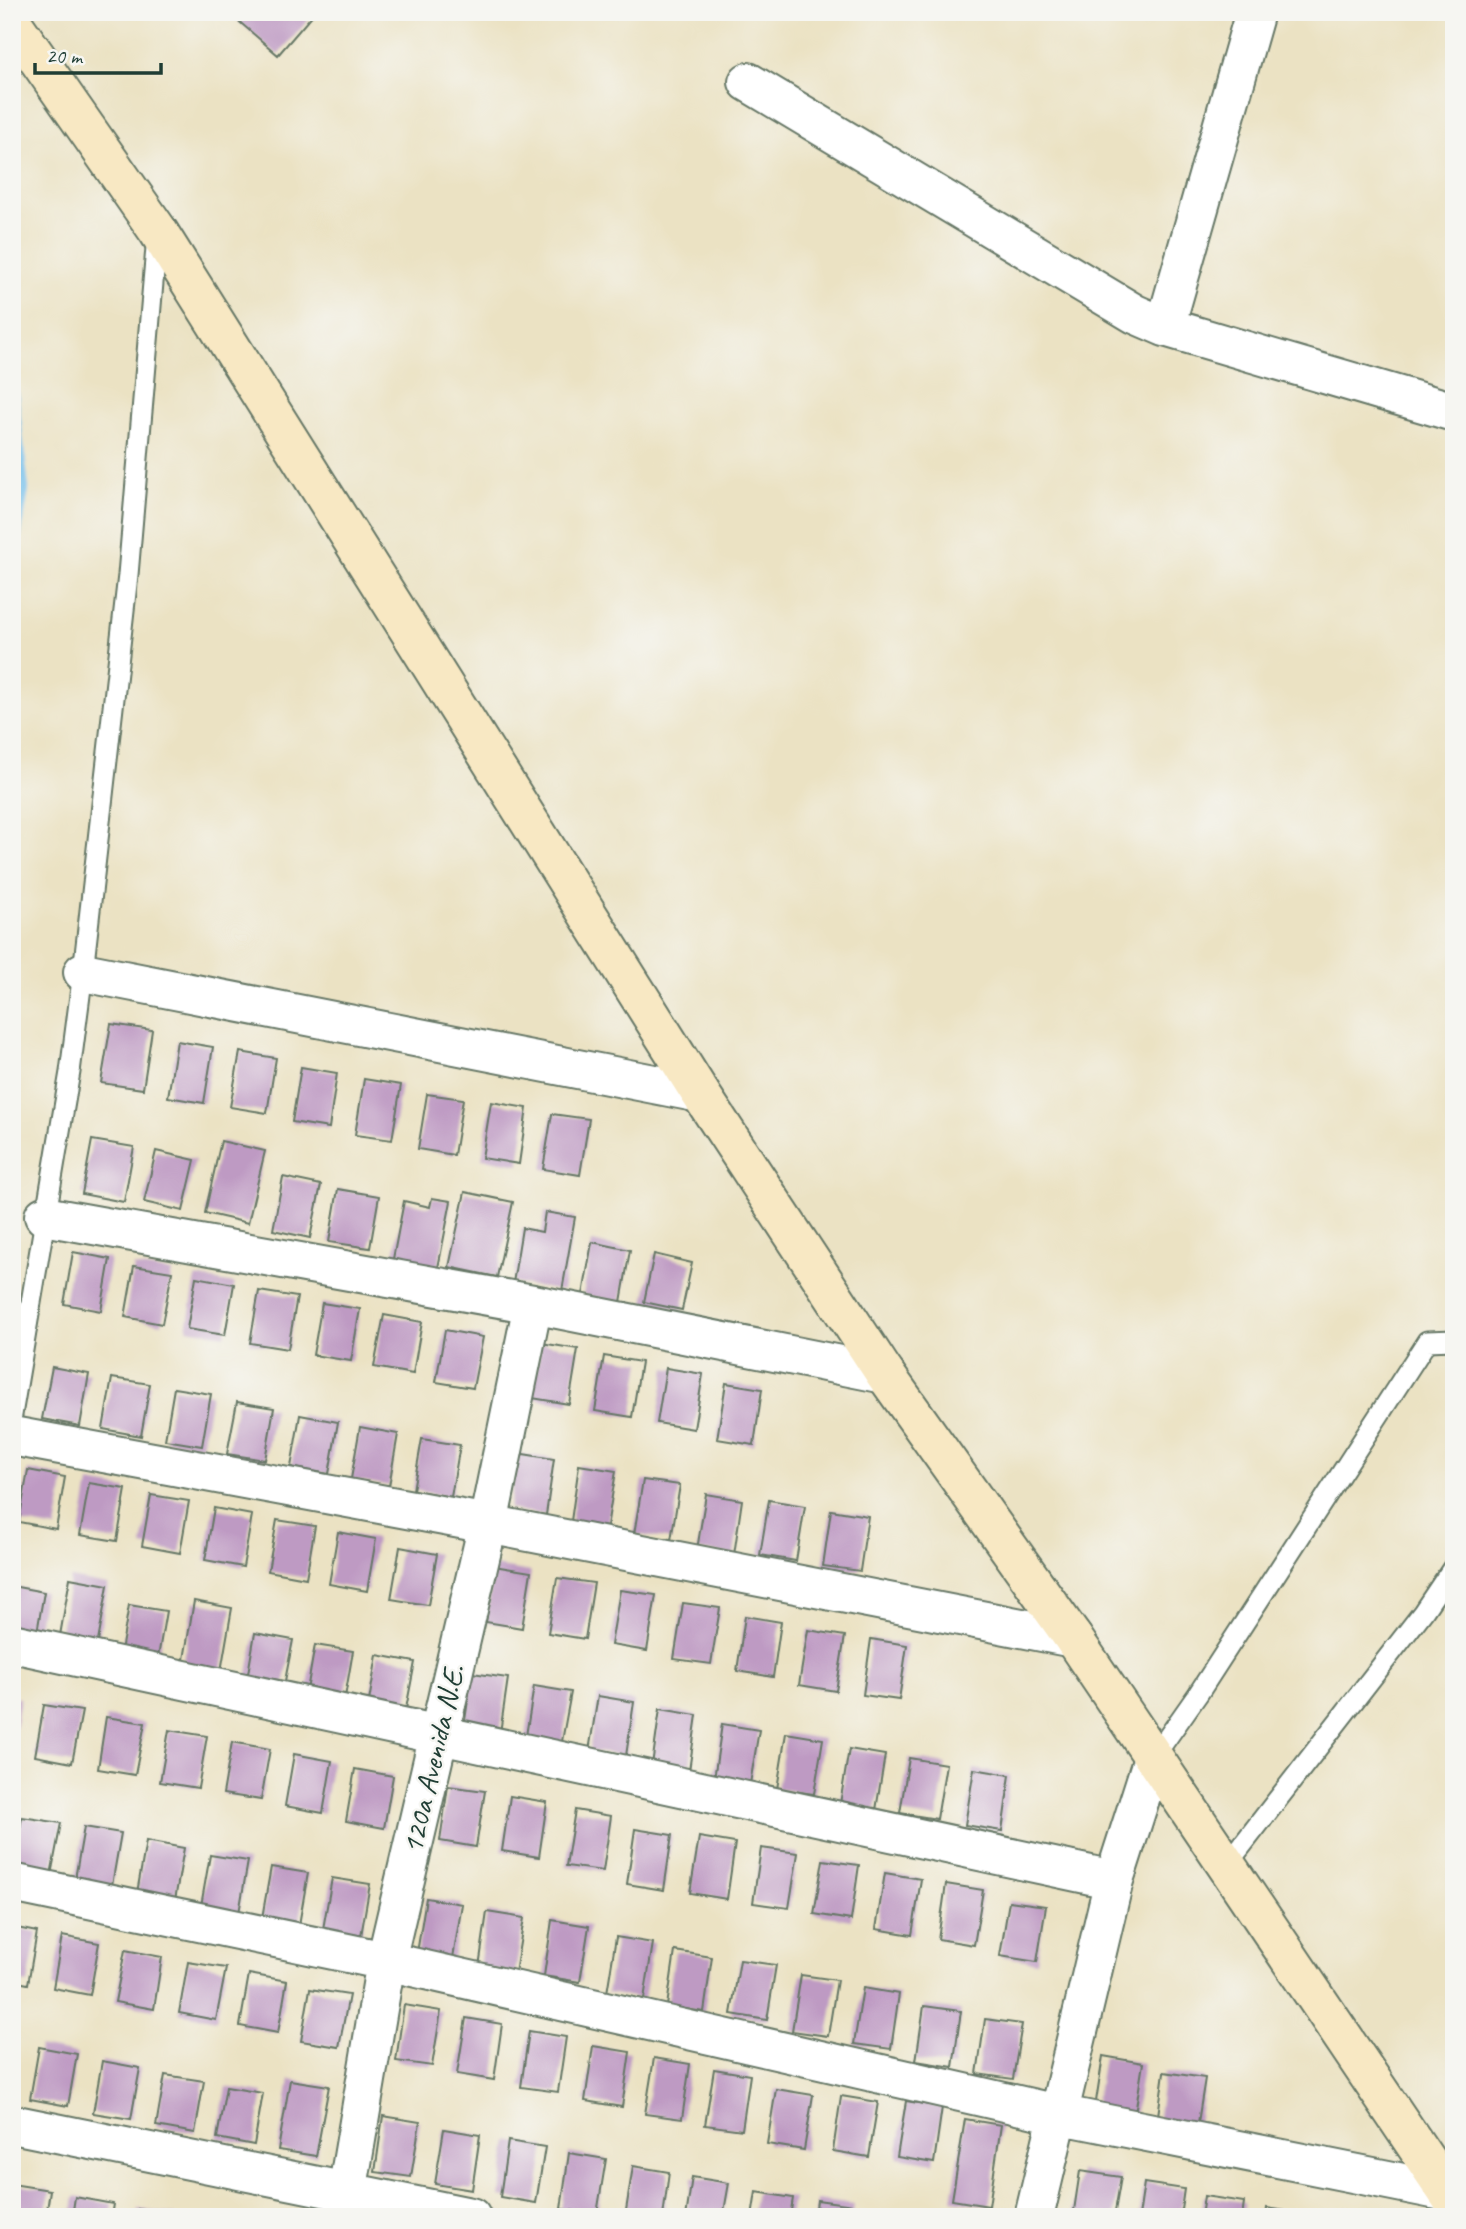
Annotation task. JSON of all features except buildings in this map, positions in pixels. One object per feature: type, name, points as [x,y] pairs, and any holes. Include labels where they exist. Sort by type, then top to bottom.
[{"type":"main road","points":[[12,22],[158,232],[700,1093],[885,1374],[1073,1638],[1451,2197]]},
{"type":"street","points":[[1165,327],[1255,12]]},
{"type":"street","points":[[748,82],[1103,297],[1165,327],[1454,412]]},
{"type":"street","points":[[83,972],[700,1093]]},
{"type":"street","points":[[44,1216],[533,1304],[885,1374]]},
{"type":"street","name":"120a Avenida N.E.","points":[[345,2204],[386,1961],[488,1524],[533,1304]]},
{"type":"street","points":[[12,1436],[488,1524],[1073,1638]]},
{"type":"street","points":[[12,1643],[1114,1880]]},
{"type":"street","points":[[1034,2217],[1114,1880],[1153,1758]]},
{"type":"street","points":[[12,1883],[386,1961],[1057,2113],[1451,2197]]},
{"type":"street","points":[[12,2124],[345,2204],[471,2217]]},
{"type":"lane","points":[[12,1415],[70,1072],[83,972],[128,575],[158,232]]},
{"type":"lane","points":[[1153,1758],[1198,1694],[1427,1341],[1454,1340]]},
{"type":"lane","points":[[1226,1866],[1423,1612],[1454,1566]]},
{"type":"waterway","points":[[12,392],[23,489],[12,556]]}]
